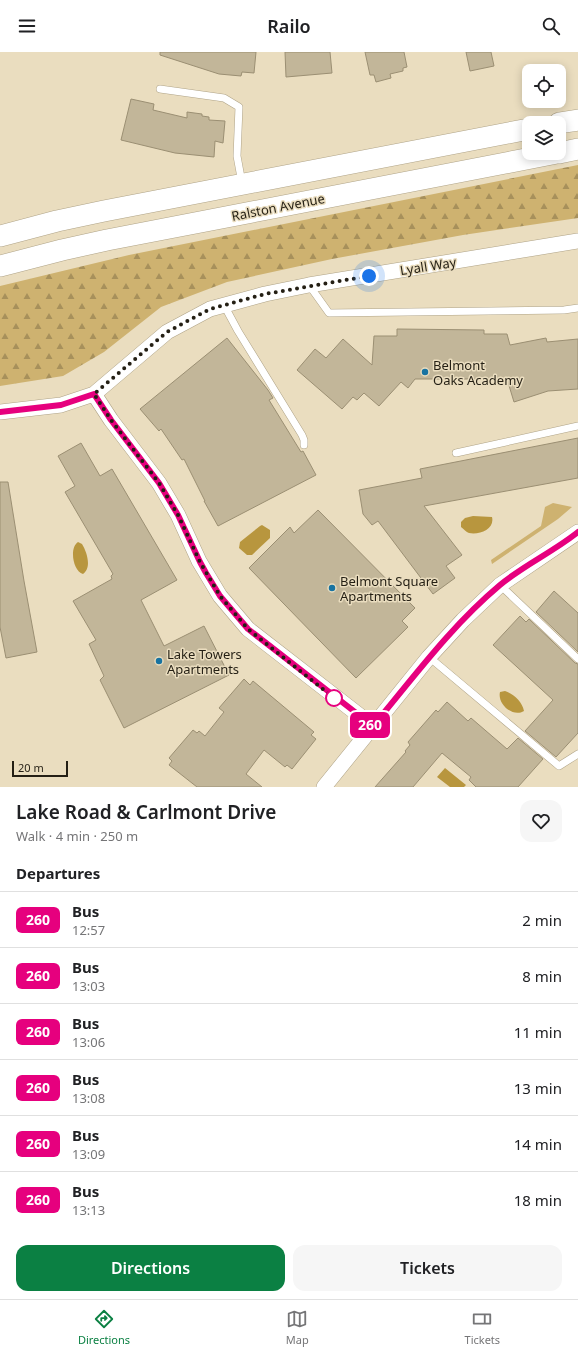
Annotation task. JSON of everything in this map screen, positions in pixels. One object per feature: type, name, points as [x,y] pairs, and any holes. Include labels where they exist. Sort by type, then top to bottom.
[{"type":"main road","points":[[566,122],[578,120]]},
{"type":"main road","points":[[0,236],[65,219],[522,130]]},
{"type":"main road","name":"Ralston Avenue","points":[[566,151],[578,149]]},
{"type":"main road","name":"Ralston Avenue","points":[[0,266],[107,240],[522,160]]},
{"type":"street","name":"Lyall Way","points":[[0,412],[61,405],[94,394],[167,332],[210,309],[265,294],[309,285],[578,241]]},
{"type":"street","points":[[94,394],[111,420],[159,483],[178,515],[200,562],[220,596],[248,629],[373,726]]},
{"type":"street","points":[[324,787],[430,657],[463,620],[500,585],[578,532]]},
{"type":"lane","points":[[160,89],[224,98],[239,107],[237,156],[242,185]]},
{"type":"lane","points":[[309,285],[329,314],[564,310],[578,308]]},
{"type":"lane","points":[[224,305],[238,331],[302,435],[304,445]]},
{"type":"lane","points":[[456,452],[578,426]]},
{"type":"lane","points":[[500,585],[578,659]]},
{"type":"lane","points":[[430,657],[559,766],[578,754]]},
{"type":"green space","points":[[578,165],[578,218],[463,235],[332,259],[227,282],[161,307],[104,352],[63,376],[0,386],[0,286],[129,255]]},
{"type":"green space","points":[[553,503],[572,507],[558,519],[492,564],[491,560],[541,526],[545,507]]},
{"type":"shaded area","points":[[473,516],[492,517],[491,525],[482,532],[468,533],[461,527],[461,522],[465,518]]},
{"type":"shaded area","points":[[262,525],[270,530],[270,538],[252,555],[247,555],[239,548],[240,542]]},
{"type":"shaded area","points":[[78,542],[84,547],[88,560],[86,571],[83,574],[77,569],[73,559],[75,545]]},
{"type":"shaded area","points":[[505,691],[517,698],[524,711],[515,713],[503,705],[500,692]]},
{"type":"shaded area","points":[[445,768],[466,785],[464,787],[450,787],[437,777]]},
{"type":"building","points":[[160,52],[256,52],[254,73],[242,72],[241,76],[219,74],[160,55]]},
{"type":"building","points":[[285,52],[330,52],[332,73],[286,77]]},
{"type":"building","points":[[365,52],[404,52],[407,67],[403,68],[403,71],[390,74],[391,78],[376,82],[374,75],[370,75]]},
{"type":"building","points":[[466,52],[491,52],[494,66],[470,71]]},
{"type":"building","points":[[131,99],[154,104],[153,110],[187,118],[187,112],[202,114],[202,116],[209,117],[209,120],[225,121],[223,143],[215,141],[214,157],[175,153],[121,140]]},
{"type":"building","points":[[397,329],[484,330],[484,334],[507,334],[510,345],[546,338],[547,342],[578,339],[578,389],[548,391],[514,402],[507,379],[415,379],[408,388],[401,382],[379,406],[364,393],[357,400],[353,397],[342,409],[297,370],[315,349],[326,358],[343,339],[372,365],[374,336],[397,336]]},
{"type":"building","points":[[227,338],[268,390],[273,398],[269,400],[301,452],[303,451],[316,475],[218,526],[184,459],[182,460],[161,429],[159,431],[140,409]]},
{"type":"building","points":[[578,438],[578,478],[424,506],[462,555],[446,566],[455,578],[433,594],[378,521],[372,525],[363,514],[359,490],[422,478],[420,469]]},
{"type":"building","points":[[81,443],[100,476],[112,469],[177,580],[141,600],[164,646],[204,626],[229,675],[124,728],[100,680],[104,676],[89,644],[96,640],[73,601],[112,579],[111,576],[113,574],[65,492],[75,486],[58,456]]},
{"type":"building","points":[[0,482],[8,482],[37,652],[6,658],[0,627]]},
{"type":"building","name":"Belmont Square Apartments","points":[[318,510],[415,608],[402,621],[408,627],[356,678],[249,568],[290,527],[294,533]]},
{"type":"building","points":[[554,591],[578,613],[578,652],[536,612]]},
{"type":"building","points":[[520,616],[526,622],[529,619],[575,663],[578,664],[578,733],[556,757],[525,731],[553,700],[493,645]]},
{"type":"building","points":[[244,679],[250,685],[253,681],[314,732],[311,735],[316,739],[292,769],[287,765],[285,767],[264,750],[246,774],[262,787],[197,787],[169,765],[172,761],[169,758],[193,730],[197,733],[199,731],[205,736],[224,712],[219,708]]},
{"type":"building","points":[[447,702],[468,721],[471,718],[507,749],[518,738],[543,759],[518,787],[476,787],[469,780],[471,777],[442,753],[413,787],[375,787],[406,752],[405,751],[410,745],[408,742],[436,710],[438,712]]},
{"type":"bus line","name":"260","points":[[0,412],[12,412],[61,405],[94,394],[111,420],[140,456],[159,483],[178,515],[200,562],[220,596],[248,629],[334,698],[373,726],[430,657],[463,620],[490,594],[524,567],[578,532]]},
{"type":"place","name":"Belmont Oaks Academy","points":[[425,372]]},
{"type":"place","name":"Belmont Square Apartments","points":[[332,588]]},
{"type":"place","name":"Lake Towers Apartments","points":[[159,661]]},
{"type":"route","points":[[334,698],[248,629],[220,596],[200,562],[178,515],[159,483],[140,456],[111,420],[94,394],[167,332],[210,309],[265,294],[309,285],[369,276]]}]
